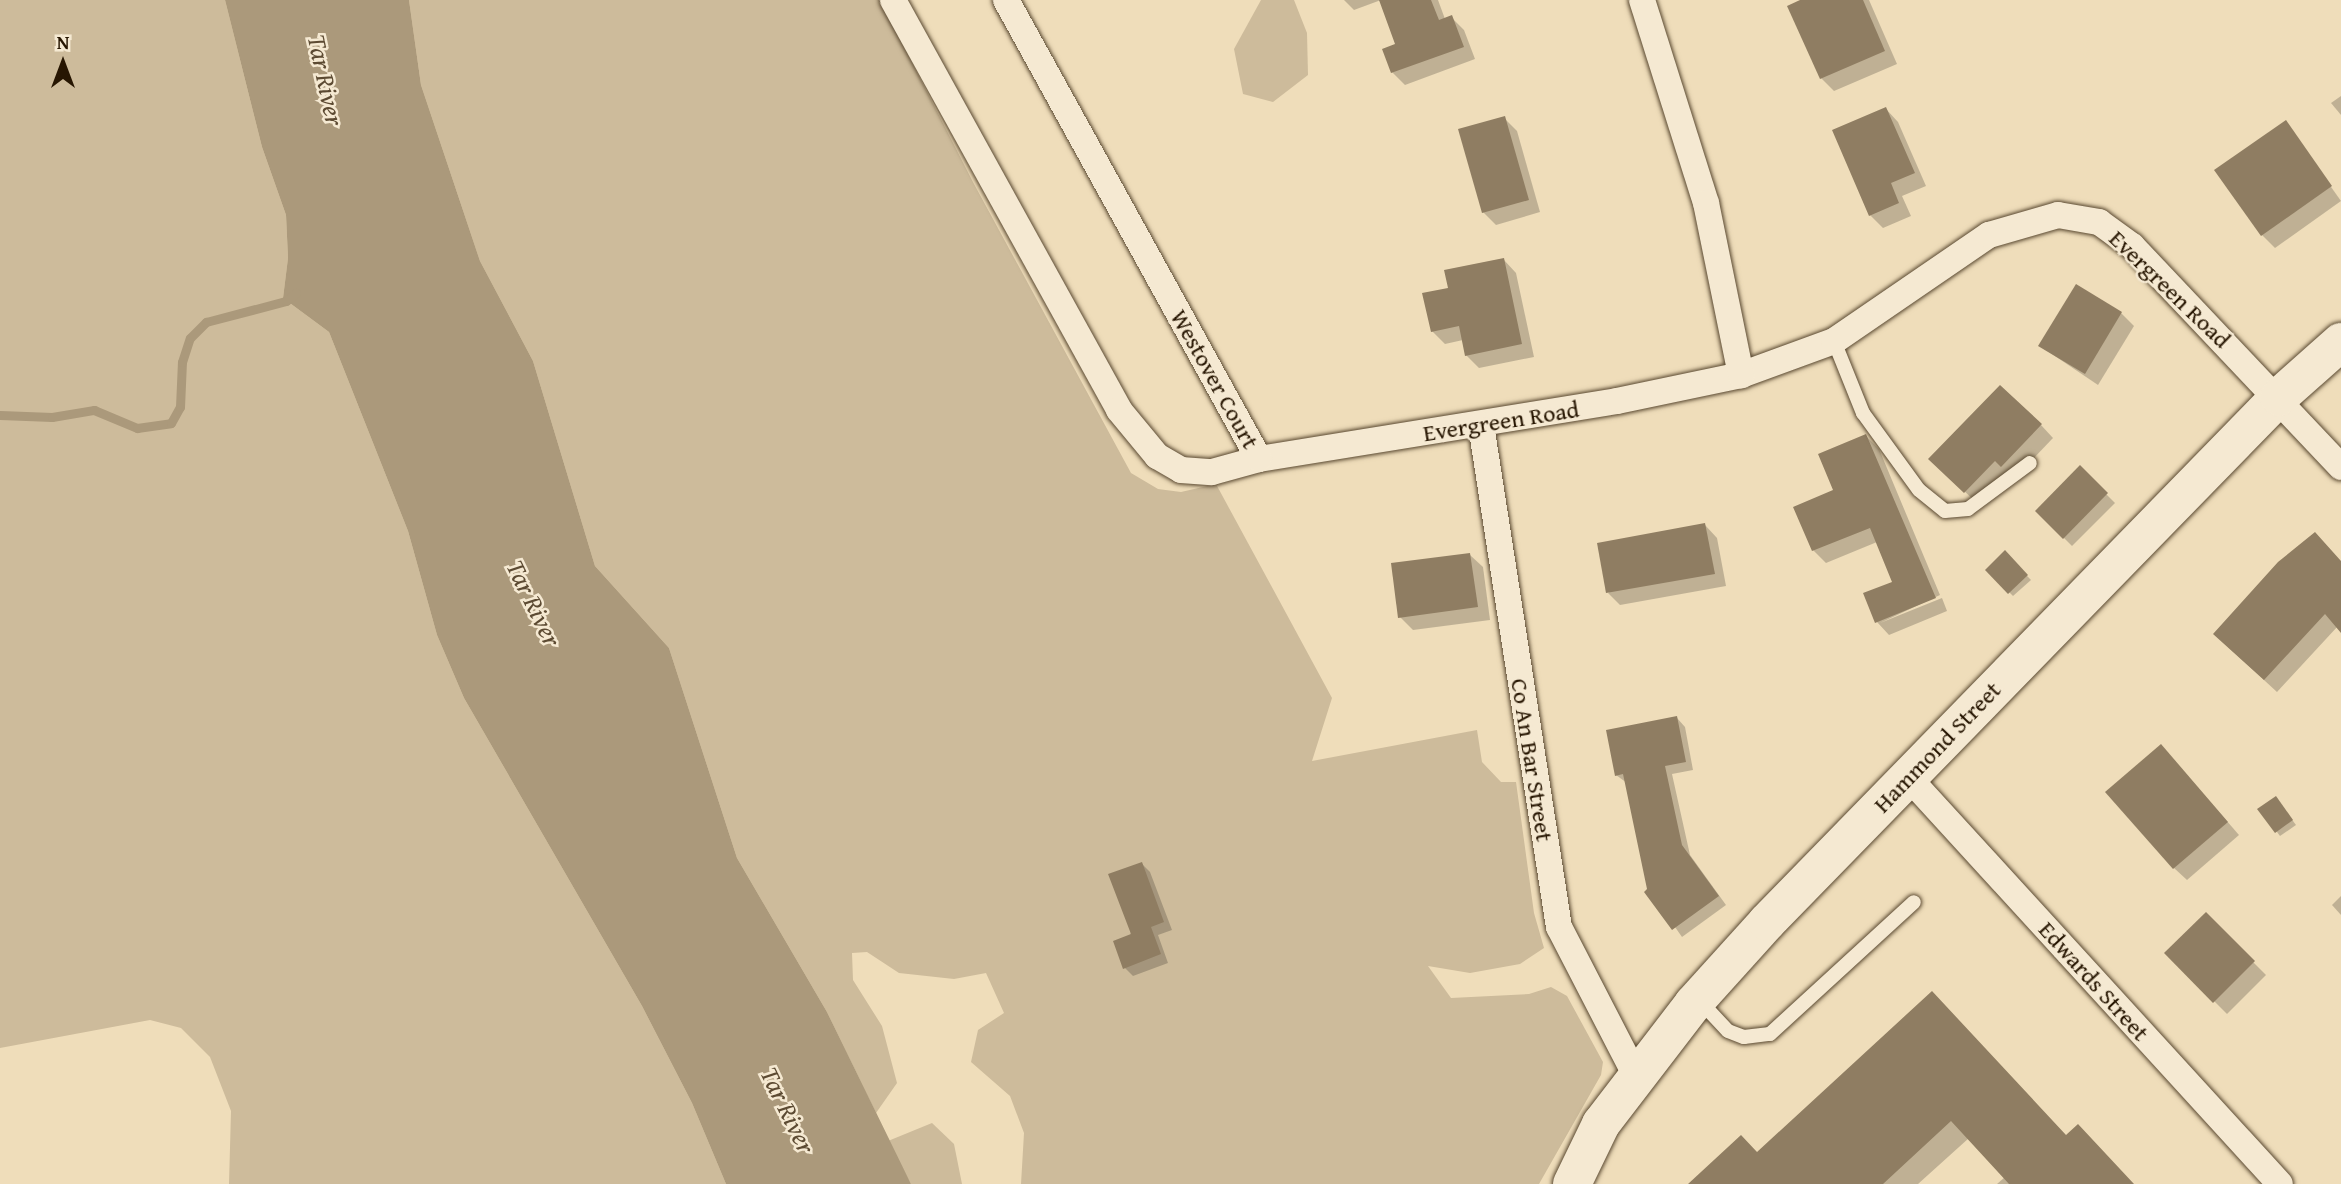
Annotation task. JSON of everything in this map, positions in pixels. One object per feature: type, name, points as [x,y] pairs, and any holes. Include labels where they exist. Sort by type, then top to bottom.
[{"type":"street","name":"Westover Court","points":[[893,0],[1134,432],[1157,456],[1181,470],[1212,472],[1259,459],[1006,0]]},
{"type":"street","points":[[1642,0],[1706,203],[1741,375]]},
{"type":"street","name":"Evergreen Road","points":[[1259,459],[1481,425],[1741,375],[1834,341],[1989,235],[2058,215],[2099,222],[2132,246],[2279,397],[2341,467]]},
{"type":"street","name":"Hammond Street","points":[[1572,1184],[1601,1124],[1698,999],[1908,777],[2279,397],[2341,342]]},
{"type":"street","name":"Co An Bar Street","points":[[1481,425],[1559,927],[1637,1078]]},
{"type":"street","name":"Edwards Street","points":[[1908,777],[2280,1184]]},
{"type":"lane","points":[[1834,341],[1863,413],[1919,491],[1945,511],[1968,509],[2030,463]]},
{"type":"lane","points":[[1698,999],[1728,1031],[1744,1037],[1770,1034],[1914,902]]},
{"type":"shaded area","points":[[0,0],[225,0],[262,147],[286,215],[288,258],[283,298],[329,332],[408,531],[437,635],[464,698],[642,1006],[692,1103],[726,1184],[229,1184],[231,1111],[210,1057],[181,1028],[150,1020],[0,1048]]},
{"type":"shaded area","points":[[409,0],[880,0],[974,184],[1131,473],[1158,489],[1181,492],[1216,484],[1332,698],[1312,761],[1477,730],[1482,762],[1501,782],[1516,782],[1534,913],[1544,948],[1520,964],[1470,973],[1428,966],[1451,998],[1529,994],[1551,987],[1567,996],[1603,1062],[1601,1075],[1539,1184],[1021,1184],[1024,1133],[1010,1096],[971,1062],[978,1030],[1004,1013],[986,973],[954,979],[899,973],[867,952],[852,953],[853,980],[882,1026],[897,1083],[876,1113],[827,1012],[737,858],[669,648],[595,566],[533,361],[480,261],[421,85]]},
{"type":"shaded area","points":[[1261,0],[1294,0],[1307,33],[1308,75],[1273,102],[1243,94],[1234,49]]},
{"type":"shaded area","points":[[932,1123],[954,1144],[962,1184],[911,1184],[888,1141]]},
{"type":"water","name":"Tar River","points":[[225,0],[409,0],[421,85],[480,261],[533,361],[595,566],[669,648],[737,858],[827,1012],[911,1184],[726,1184],[692,1103],[642,1006],[464,698],[437,635],[408,531],[329,332],[283,298],[288,258],[286,215],[262,147]]},
{"type":"building","points":[[1379,0],[1431,0],[1439,20],[1452,15],[1464,47],[1391,73],[1382,49],[1395,44]]},
{"type":"building","points":[[1800,0],[1863,0],[1885,51],[1820,79],[1787,6]]},
{"type":"building","points":[[1886,107],[1915,173],[1891,183],[1899,203],[1869,216],[1832,130]]},
{"type":"building","points":[[1505,116],[1529,200],[1482,213],[1458,129]]},
{"type":"building","points":[[2286,120],[2332,186],[2261,236],[2214,170]]},
{"type":"building","points":[[1504,258],[1522,344],[1465,356],[1459,326],[1431,332],[1422,293],[1448,288],[1444,270]]},
{"type":"building","points":[[2076,284],[2122,312],[2085,374],[2038,346]]},
{"type":"building","points":[[2000,385],[2042,424],[2001,467],[1995,461],[1964,493],[1928,459]]},
{"type":"building","points":[[1866,434],[1936,598],[1875,623],[1863,593],[1892,582],[1870,528],[1812,551],[1793,507],[1833,490],[1818,454]]},
{"type":"building","points":[[2080,465],[2108,493],[2063,539],[2035,511]]},
{"type":"building","points":[[1705,523],[1715,574],[1606,593],[1597,543]]},
{"type":"building","points":[[2315,532],[2341,561],[2341,633],[2325,614],[2264,680],[2213,634],[2278,562]]},
{"type":"building","points":[[2005,550],[2028,575],[2008,594],[1985,570]]},
{"type":"building","points":[[1470,553],[1478,607],[1398,618],[1391,563]]},
{"type":"building","points":[[1677,716],[1686,762],[1665,766],[1682,845],[1719,896],[1672,930],[1644,892],[1647,889],[1623,774],[1615,776],[1606,730]]},
{"type":"building","points":[[2161,744],[2228,822],[2173,869],[2105,792]]},
{"type":"building","points":[[2276,796],[2293,820],[2275,833],[2257,809]]},
{"type":"building","points":[[1142,862],[1164,922],[1151,927],[1161,954],[1123,969],[1113,941],[1131,934],[1108,874]]},
{"type":"building","points":[[2206,912],[2255,961],[2213,1003],[2164,953]]},
{"type":"building","points":[[1932,991],[2066,1135],[2078,1124],[2134,1184],[2009,1184],[1951,1121],[1883,1184],[1688,1184],[1741,1135],[1757,1152]]},
{"type":"waterway","points":[[0,415],[52,417],[94,410],[137,428],[171,423],[180,407],[182,362],[190,338],[206,322],[286,301],[296,293]]}]
